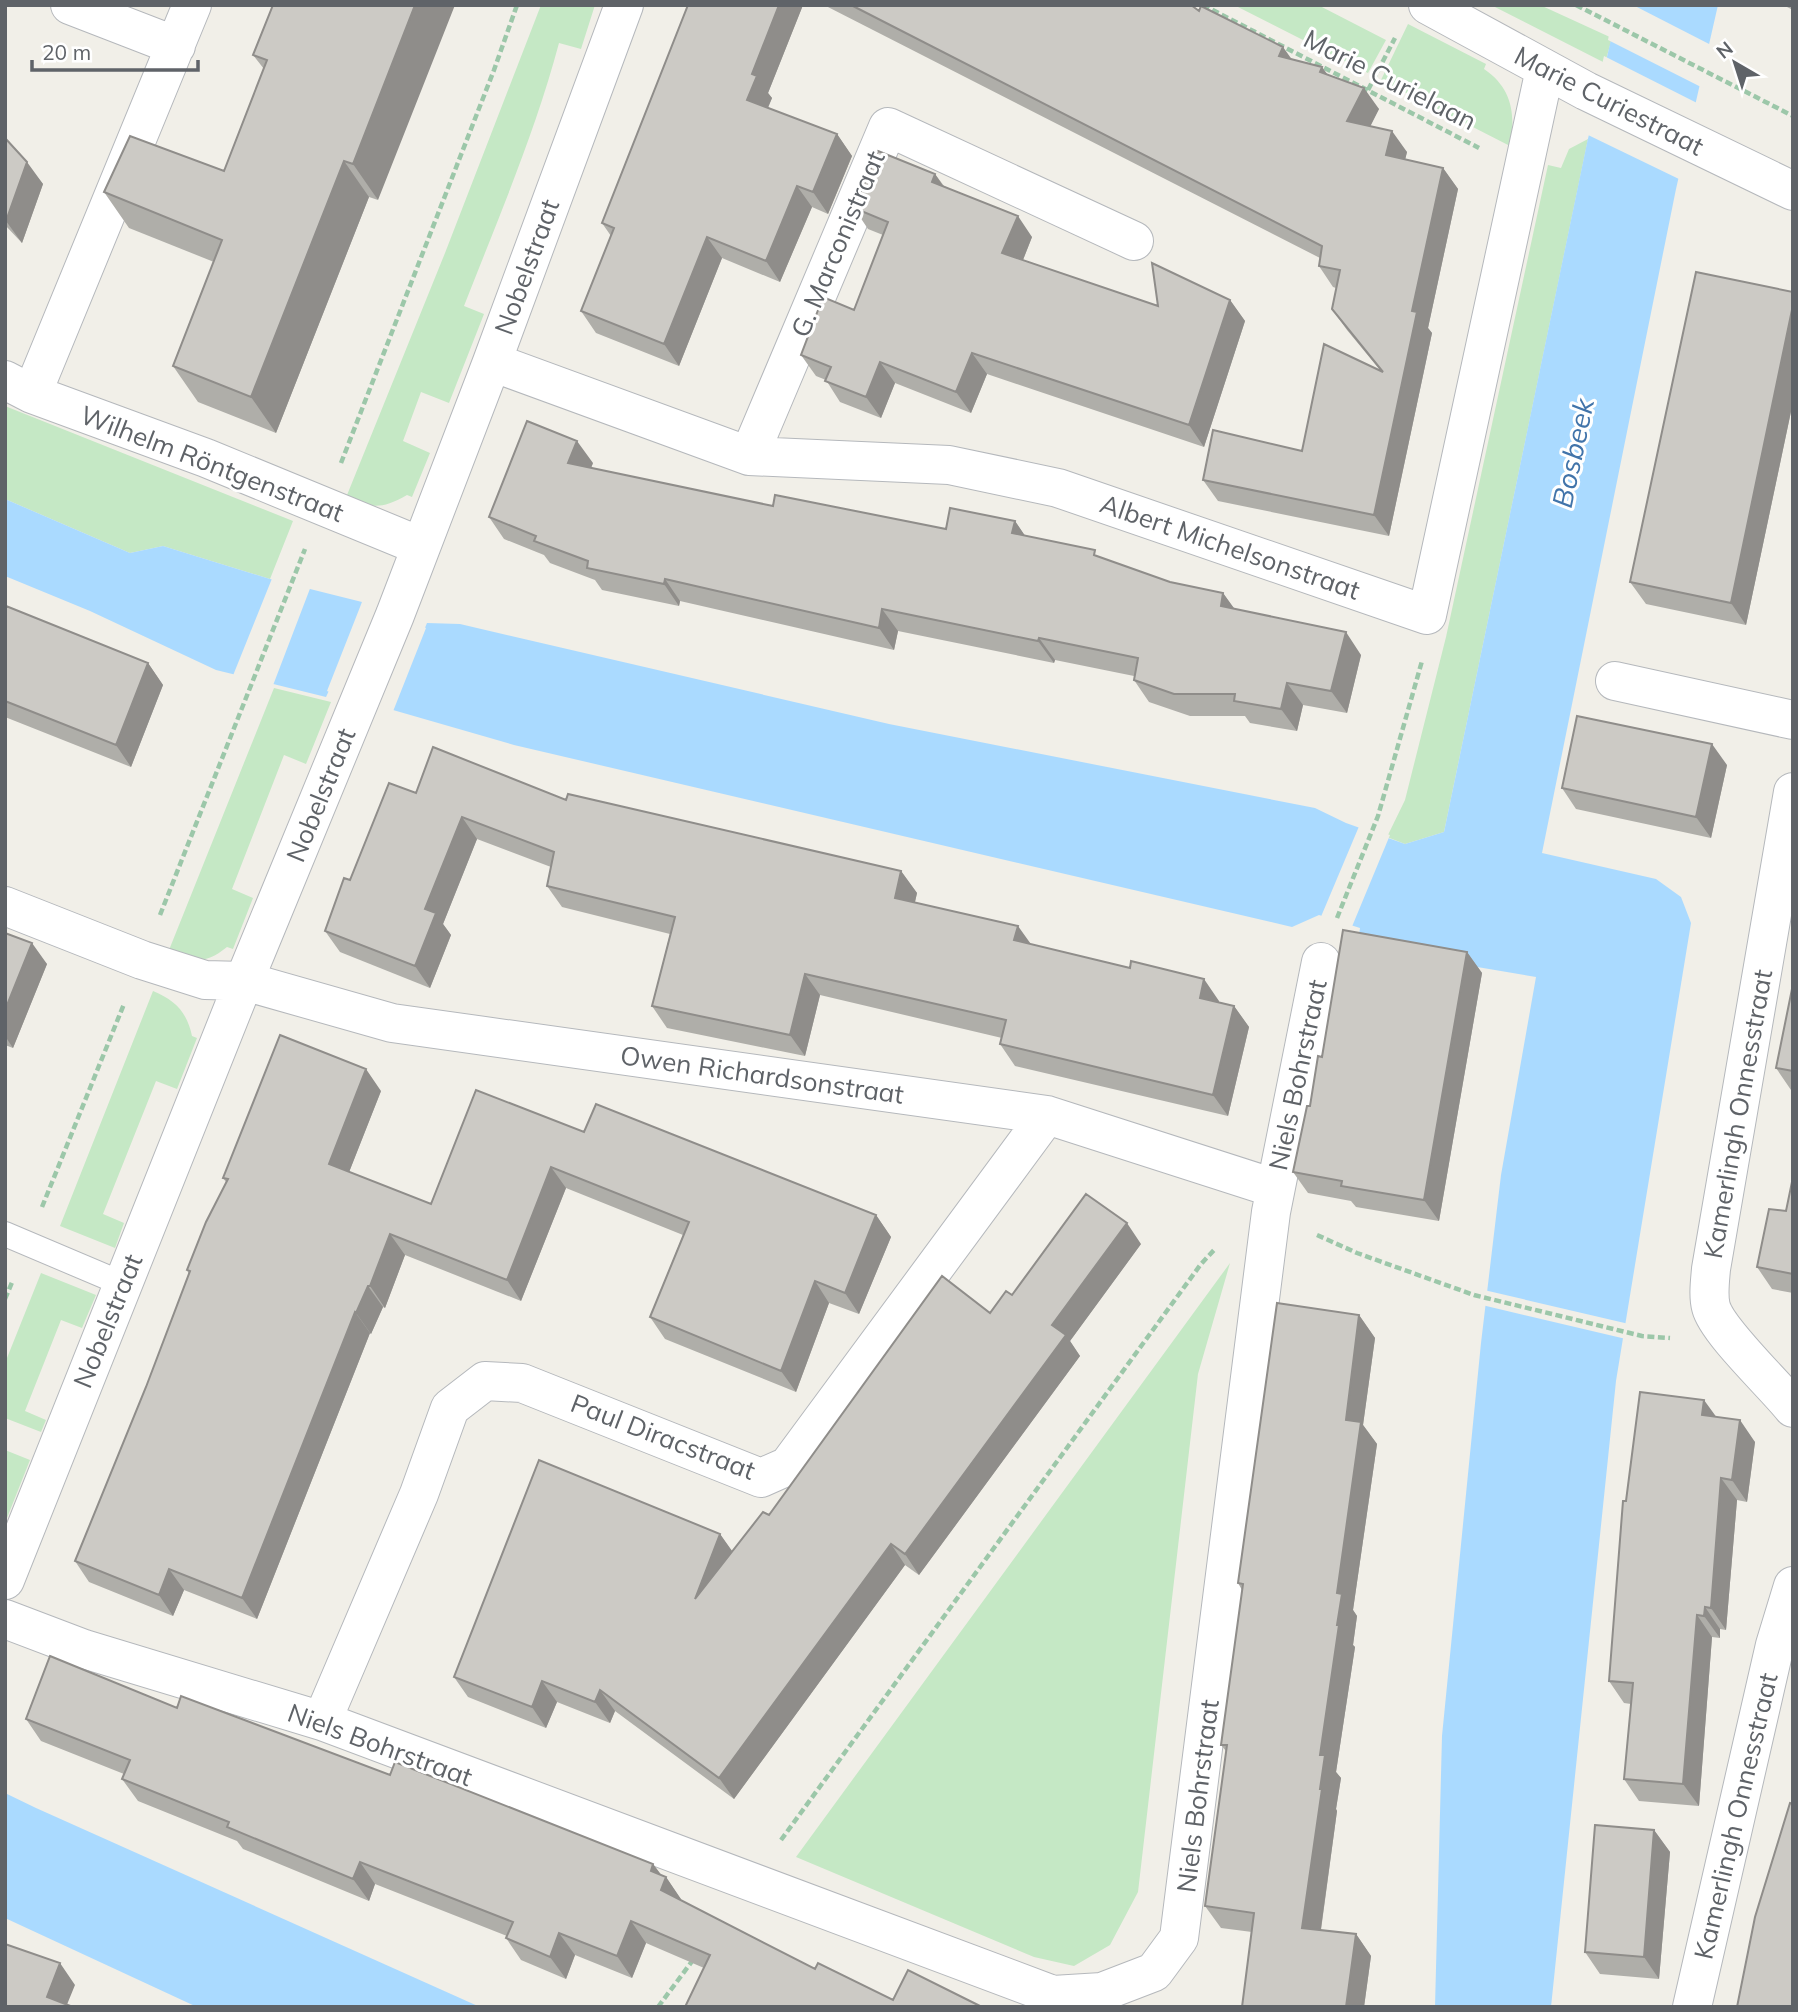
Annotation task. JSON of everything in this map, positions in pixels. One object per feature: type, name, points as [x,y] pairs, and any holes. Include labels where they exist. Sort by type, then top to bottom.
[{"type":"street","points":[[70,5],[176,46]]},
{"type":"street","points":[[19,387],[176,46],[192,5]]},
{"type":"street","name":"Nobelstraat","points":[[5,1580],[244,981],[395,615],[624,5]]},
{"type":"street","name":"Marie Curiestraat","points":[[1428,5],[1586,91],[1793,191]]},
{"type":"street","points":[[1427,615],[1545,69]]},
{"type":"street","name":"G. Marconistraat","points":[[749,456],[888,127],[1134,241]]},
{"type":"street","name":"Albert Michelsonstraat","points":[[492,362],[749,456],[949,465],[1058,488],[1427,615]]},
{"type":"street","name":"Wilhelm Röntgenstraat","points":[[19,387],[206,458],[420,546]]},
{"type":"street","points":[[1615,681],[1793,720]]},
{"type":"street","name":"Kamerlingh Onnesstraat","points":[[1793,792],[1711,1269],[1710,1305],[1724,1331],[1793,1408]]},
{"type":"street","name":"Owen Richardsonstraat","points":[[5,906],[205,980],[244,981],[392,1023],[1047,1115],[1273,1200]]},
{"type":"street","name":"Niels Bohrstraat","points":[[5,1619],[84,1649],[322,1721],[1053,1995],[1102,1992],[1154,1972],[1178,1938],[1187,1886],[1273,1200],[1321,962]]},
{"type":"street","name":"Paul Diracstraat","points":[[322,1721],[419,1494],[450,1408],[485,1381],[522,1383],[761,1478],[788,1466],[1047,1115]]},
{"type":"street","name":"Kamerlingh Onnesstraat","points":[[1692,2007],[1776,1645],[1793,1586]]},
{"type":"lane","points":[[5,1234],[123,1284]]},
{"type":"path","points":[[243,706],[298,565],[324,507],[517,5]]},
{"type":"path","name":"Marie Curielaan","points":[[1203,5],[1522,170]]},
{"type":"path","points":[[1576,5],[1793,116]]},
{"type":"path","points":[[1367,90],[1398,33]]},
{"type":"path","points":[[1334,925],[1378,816],[1427,644],[1427,615]]},
{"type":"path","points":[[1273,1200],[1357,1253],[1474,1295],[1642,1336]]},
{"type":"path","points":[[751,1882],[1201,1264],[1220,1245]]},
{"type":"path","points":[[658,2007],[696,1955]]},
{"type":"green space","points":[[541,5],[595,5],[581,49],[559,43],[527,143],[464,306],[484,314],[449,403],[421,392],[403,441],[430,453],[412,497],[407,495],[377,506],[345,500],[445,253]]},
{"type":"green space","points":[[1234,5],[1318,5],[1386,40],[1368,73]]},
{"type":"green space","points":[[1491,5],[1540,5],[1612,38],[1605,63]]},
{"type":"green space","points":[[1408,24],[1486,64],[1484,69],[1501,85],[1510,103],[1510,146],[1381,80]]},
{"type":"green space","points":[[1588,139],[1444,832],[1405,844],[1387,837],[1405,800],[1446,637],[1548,165],[1561,168],[1569,149]]},
{"type":"green space","points":[[5,406],[293,521],[270,579],[163,546],[130,553],[5,499]]},
{"type":"green space","points":[[274,688],[331,702],[306,764],[284,755],[232,889],[253,898],[233,949],[227,947],[212,957],[198,960],[167,955]]},
{"type":"green space","points":[[153,991],[168,998],[179,1008],[187,1020],[192,1036],[197,1038],[177,1089],[156,1081],[103,1214],[124,1223],[115,1248],[60,1226]]},
{"type":"green space","points":[[1230,1263],[1198,1374],[1138,1892],[1110,1945],[1074,1966],[1034,1957],[796,1857]]},
{"type":"green space","points":[[41,1273],[96,1295],[82,1328],[61,1320],[25,1411],[46,1420],[41,1432],[5,1418],[5,1363]]},
{"type":"green space","points":[[5,1450],[30,1460],[5,1523]]},
{"type":"water","name":"Bosbeek","points":[[1619,5],[1718,5],[1676,189],[1542,853],[1656,879],[1681,897],[1691,923],[1616,1381],[1551,2007],[1435,2007],[1442,1736],[1481,1343],[1501,1175],[1536,977],[1424,958],[1358,943],[1360,928],[1319,915],[1292,927],[514,745],[393,710],[332,684],[326,697],[216,670],[90,611],[5,576],[5,499],[130,553],[163,546],[270,579],[362,602],[361,612],[422,635],[427,623],[460,624],[889,724],[1315,808],[1346,823],[1405,844],[1444,832],[1587,143]]},
{"type":"water","points":[[5,1793],[480,2007],[197,2007],[5,1918]]},
{"type":"pier","points":[[1615,5],[1633,5],[1713,46],[1703,88],[1608,40]]},
{"type":"pier","points":[[1604,56],[1699,104],[1681,180],[1586,134]]},
{"type":"pier","points":[[273,576],[311,586],[272,688],[232,678]]},
{"type":"pier","points":[[362,602],[366,604],[365,609],[420,631],[422,626],[426,628],[392,714],[389,709],[334,688],[332,693],[327,691]]},
{"type":"pier","points":[[1360,824],[1390,835],[1351,929],[1320,919]]},
{"type":"pier","points":[[1484,1290],[1629,1324],[1626,1339],[1482,1305]]},
{"type":"building","points":[[273,5],[415,5],[353,164],[344,161],[251,397],[173,366],[222,240],[104,192],[130,136],[224,171],[267,60],[253,55]]},
{"type":"building","points":[[688,5],[779,5],[752,74],[757,76],[747,100],[837,134],[813,192],[797,186],[766,261],[707,237],[664,344],[581,311],[614,228],[602,223]]},
{"type":"building","points":[[851,5],[1191,5],[1199,11],[1201,6],[1283,47],[1279,56],[1322,67],[1320,72],[1364,88],[1347,121],[1392,131],[1386,155],[1443,168],[1412,311],[1417,312],[1374,515],[1203,480],[1213,430],[1302,451],[1324,344],[1383,372],[1332,309],[1340,270],[1319,266],[1322,246]]},
{"type":"building","points":[[5,138],[27,162],[6,221],[5,220]]},
{"type":"building","points":[[878,151],[935,174],[932,182],[1018,216],[1002,253],[1158,306],[1152,263],[1230,300],[1189,425],[972,353],[956,392],[880,362],[866,397],[825,381],[831,367],[801,355],[823,297],[854,310],[888,222],[854,208]]},
{"type":"building","points":[[1696,272],[1793,292],[1793,305],[1731,603],[1630,582]]},
{"type":"building","points":[[527,421],[577,441],[568,463],[773,506],[775,495],[946,529],[950,508],[1015,521],[1012,533],[1095,550],[1094,555],[1170,582],[1223,593],[1221,606],[1346,632],[1331,691],[1287,683],[1281,709],[1234,701],[1235,694],[1174,694],[1134,680],[1138,658],[1039,638],[1038,641],[882,609],[879,628],[665,579],[664,584],[587,568],[588,561],[534,541],[536,536],[489,517]]},
{"type":"building","points":[[6,606],[148,663],[116,745],[5,701]]},
{"type":"building","points":[[1577,716],[1712,744],[1696,817],[1562,788]]},
{"type":"building","points":[[433,747],[566,800],[568,794],[901,871],[895,898],[1018,926],[1014,940],[1130,968],[1131,961],[1204,979],[1200,998],[1234,1006],[1213,1095],[1000,1044],[1006,1020],[805,974],[790,1035],[652,1006],[675,917],[547,886],[554,852],[462,817],[425,909],[436,913],[415,966],[325,931],[344,878],[350,880],[389,783],[416,793]]},
{"type":"building","points":[[1343,930],[1467,952],[1424,1200],[1341,1186],[1342,1181],[1293,1172],[1307,1106],[1310,1106],[1318,1056],[1322,1057]]},
{"type":"building","points":[[5,933],[32,943],[5,1010]]},
{"type":"building","points":[[1793,984],[1793,1071],[1776,1068]]},
{"type":"building","points":[[280,1035],[366,1069],[329,1164],[431,1204],[476,1090],[584,1132],[596,1104],[876,1215],[845,1293],[815,1281],[781,1371],[650,1317],[689,1222],[551,1167],[507,1280],[390,1234],[370,1286],[355,1312],[242,1598],[169,1569],[159,1595],[75,1561],[146,1387],[206,1222],[228,1179],[223,1178]]},
{"type":"building","points":[[1793,1177],[1793,1274],[1757,1267],[1769,1209],[1786,1211]]},
{"type":"building","points":[[1086,1194],[1127,1223],[1052,1325],[1066,1335],[905,1554],[891,1544],[719,1778],[600,1690],[595,1702],[542,1681],[532,1707],[454,1677],[539,1460],[720,1534],[695,1599],[763,1512],[769,1515],[942,1276],[990,1313],[1006,1291],[1012,1295]]},
{"type":"building","points":[[1277,1303],[1359,1315],[1346,1420],[1361,1422],[1337,1593],[1342,1594],[1320,1755],[1325,1755],[1322,1789],[1302,1928],[1356,1934],[1346,2007],[1242,2007],[1254,1913],[1205,1906],[1227,1745],[1221,1745],[1243,1584],[1238,1583]]},
{"type":"building","points":[[1640,1392],[1704,1400],[1702,1415],[1740,1420],[1732,1480],[1721,1478],[1711,1608],[1705,1607],[1704,1616],[1697,1615],[1683,1784],[1624,1779],[1633,1683],[1609,1681],[1623,1501],[1626,1501]]},
{"type":"building","points":[[50,1656],[177,1708],[181,1696],[390,1775],[395,1762],[653,1864],[651,1871],[666,1877],[661,1890],[815,1969],[818,1963],[893,2000],[908,1970],[982,2007],[685,2007],[710,1955],[631,1921],[617,1956],[559,1933],[550,1957],[506,1938],[513,1922],[360,1862],[353,1879],[227,1827],[229,1822],[122,1779],[130,1760],[26,1719]]},
{"type":"building","points":[[1790,1803],[1793,1804],[1793,2007],[1737,2007],[1755,1917]]},
{"type":"building","points":[[1595,1825],[1654,1830],[1644,1957],[1585,1952]]},
{"type":"building","points":[[5,1944],[60,1963],[47,1997],[73,2007],[5,2007]]}]
